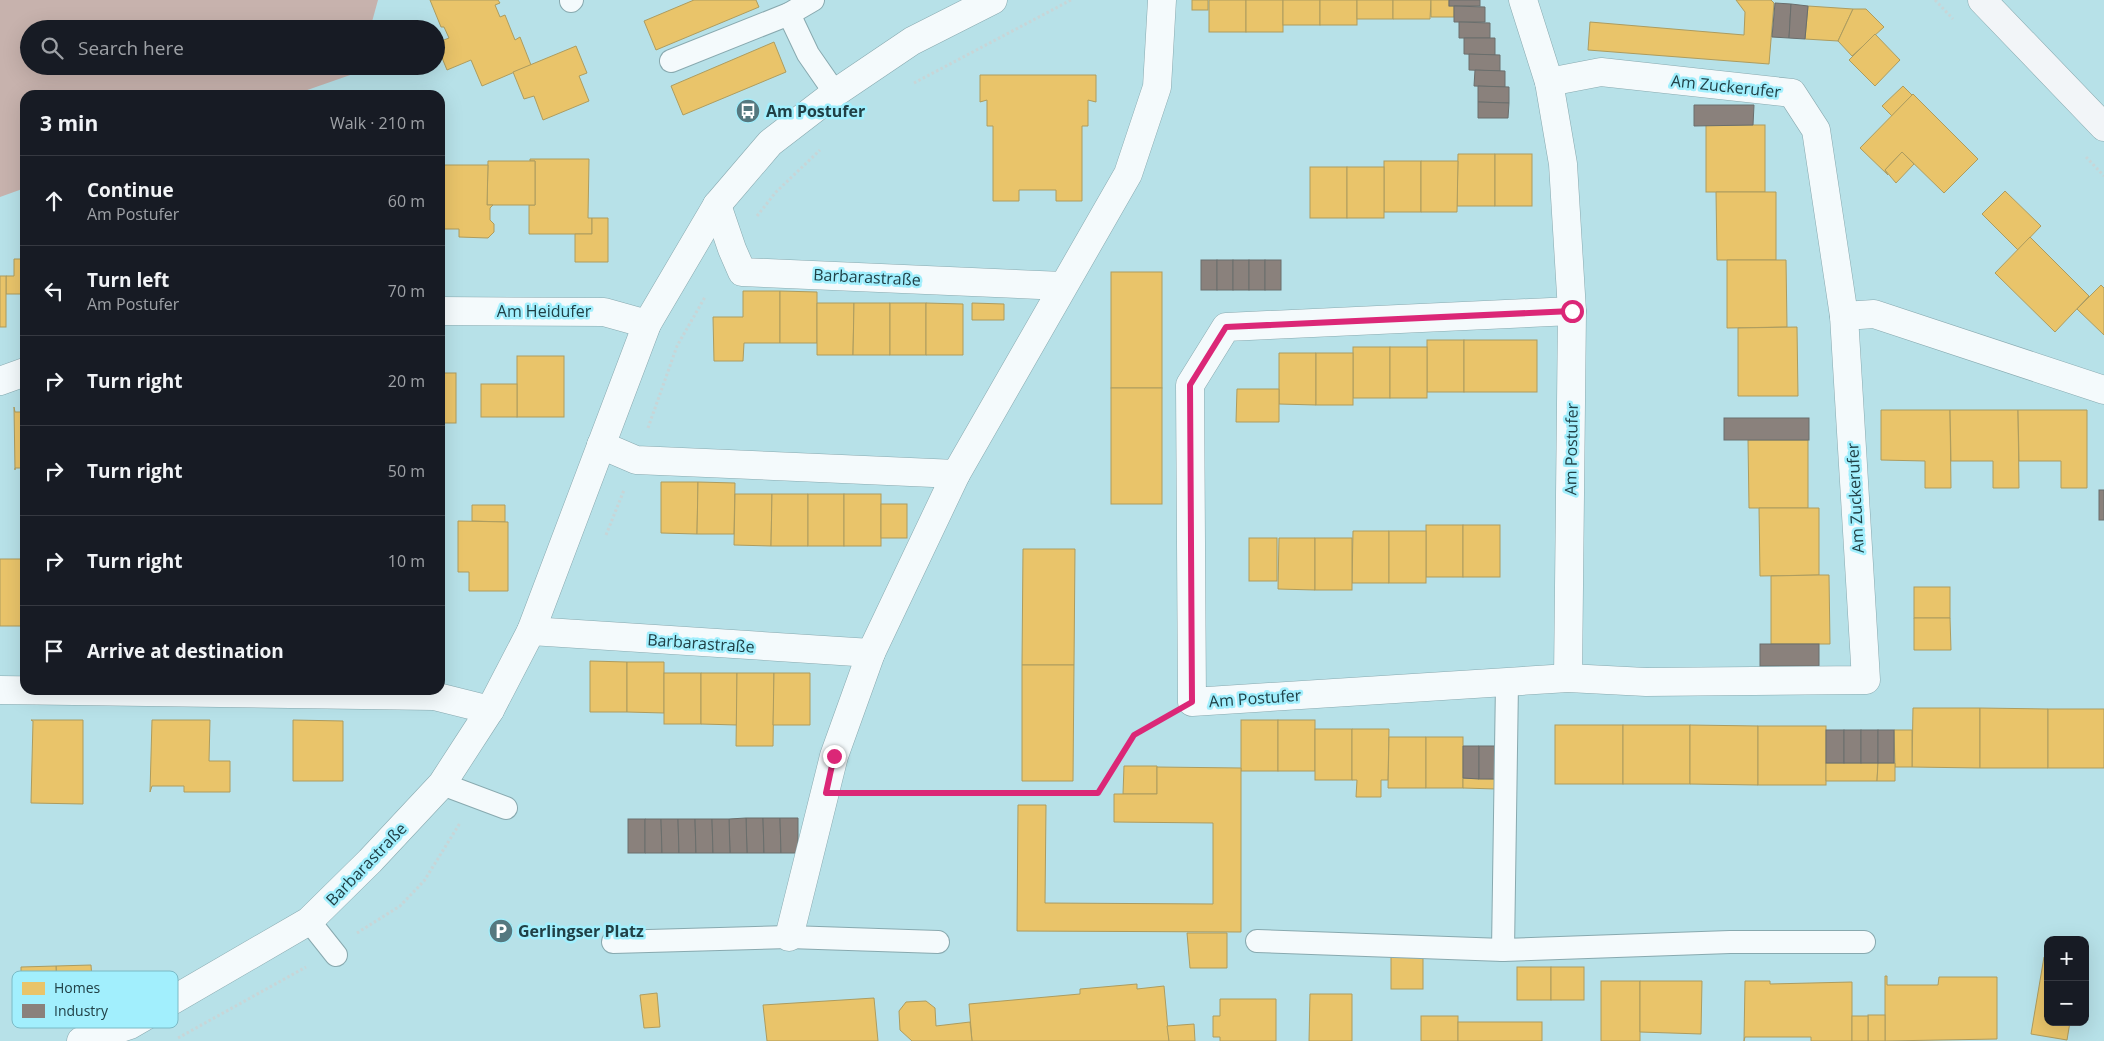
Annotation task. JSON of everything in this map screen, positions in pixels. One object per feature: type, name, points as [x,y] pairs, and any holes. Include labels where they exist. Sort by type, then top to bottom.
[{"type":"main road","points":[[1982,0],[2104,127]]},
{"type":"street","name":"Barbarastraße","points":[[178,1003],[309,921],[370,861],[442,784],[490,710],[531,631],[647,324],[717,204],[770,142],[835,93],[912,42],[993,0]]},
{"type":"street","points":[[790,937],[834,756],[871,654],[956,474],[1128,174],[1157,87],[1162,0]]},
{"type":"street","name":"Am Postufer","points":[[1524,0],[1549,82],[1563,164],[1572,311],[1568,678]]},
{"type":"street","name":"Am Zuckerufer","points":[[1549,82],[1601,72],[1792,93],[1816,130],[1844,316],[1866,680]]},
{"type":"street","name":"Barbarastraße","points":[[717,204],[742,272],[1063,286]]},
{"type":"street","name":"Am Heidufer","points":[[445,311],[604,312],[647,324]]},
{"type":"street","name":"Am Postufer","points":[[1572,311],[1226,327],[1190,385],[1192,702],[1568,678],[1646,682],[1866,680]]},
{"type":"street","points":[[1844,316],[1874,314],[2104,390]]},
{"type":"street","points":[[0,381],[20,374]]},
{"type":"street","points":[[601,445],[636,460],[956,474]]},
{"type":"street","name":"Barbarastraße","points":[[531,631],[871,654]]},
{"type":"street","points":[[0,690],[20,690]]},
{"type":"street","points":[[362,695],[434,696],[490,710]]},
{"type":"street","name":"Barbarastraße","points":[[81,1041],[131,1033]]},
{"type":"lane","points":[[671,61],[789,14],[813,0]]},
{"type":"lane","points":[[789,14],[808,54],[835,93]]},
{"type":"lane","points":[[1503,950],[1507,683]]},
{"type":"lane","points":[[442,784],[506,808]]},
{"type":"lane","points":[[309,921],[333,952]]},
{"type":"lane","points":[[612,942],[790,937],[938,942]]},
{"type":"lane","points":[[1256,941],[1503,950],[1730,942],[1864,942]]},
{"type":"path","points":[[905,88],[1071,0]]},
{"type":"path","points":[[604,538],[636,460],[677,346],[732,249],[776,192],[822,148]]},
{"type":"path","points":[[826,793],[1098,793],[1134,735],[1192,702]]},
{"type":"path","points":[[173,1041],[227,1013],[333,952],[400,906],[424,881],[476,797]]},
{"type":"shaded area","points":[[0,0],[378,0],[372,20],[20,20],[20,75],[350,75],[307,90],[20,90],[20,190],[0,197]]},
{"type":"building: Homes","points":[[430,0],[498,0],[500,3],[495,5],[500,17],[505,15],[515,40],[520,37],[531,65],[482,86],[471,60],[447,70],[445,65],[445,40],[449,38],[445,29],[445,20],[438,20]]},
{"type":"building: Homes","points":[[694,0],[756,0],[759,7],[656,50],[644,21]]},
{"type":"building: Homes","points":[[1192,0],[1208,0],[1208,10],[1192,10]]},
{"type":"building: Homes","points":[[1209,0],[1246,0],[1246,32],[1209,32]]},
{"type":"building: Homes","points":[[1246,0],[1283,0],[1283,32],[1246,32]]},
{"type":"building: Homes","points":[[1283,0],[1320,0],[1320,25],[1283,25]]},
{"type":"building: Homes","points":[[1320,0],[1357,0],[1357,25],[1320,25]]},
{"type":"building: Homes","points":[[1357,0],[1393,0],[1393,19],[1357,19]]},
{"type":"building: Homes","points":[[1393,0],[1431,0],[1430,19],[1393,19]]},
{"type":"building: Homes","points":[[1431,0],[1449,0],[1449,6],[1454,6],[1454,17],[1431,17]]},
{"type":"building: Homes","points":[[1736,0],[1771,0],[1774,3],[1769,64],[1588,50],[1590,22],[1744,35],[1745,12]]},
{"type":"building: Homes","points":[[1808,6],[1853,9],[1838,41],[1805,39]]},
{"type":"building: Homes","points":[[1853,9],[1866,9],[1884,27],[1852,56],[1838,41]]},
{"type":"building: Homes","points":[[1875,34],[1900,60],[1875,86],[1849,60]]},
{"type":"building: Homes","points":[[774,42],[786,72],[683,115],[671,86]]},
{"type":"building: Homes","points":[[576,46],[587,73],[579,76],[589,101],[543,120],[534,96],[524,99],[513,72]]},
{"type":"building: Homes","points":[[980,75],[1096,75],[1096,102],[1088,100],[1088,126],[1082,126],[1082,201],[1056,201],[1056,190],[1019,190],[1019,201],[993,201],[993,126],[987,126],[987,100],[980,102]]},
{"type":"building: Homes","points":[[1903,86],[1912,95],[1892,116],[1882,106]]},
{"type":"building: Homes","points":[[1913,94],[1978,159],[1944,193],[1902,152],[1885,170],[1888,175],[1860,148]]},
{"type":"building: Homes","points":[[1706,125],[1765,125],[1765,192],[1706,192]]},
{"type":"building: Homes","points":[[1902,152],[1914,164],[1896,183],[1885,170]]},
{"type":"building: Homes","points":[[1458,154],[1495,154],[1495,206],[1457,206]]},
{"type":"building: Homes","points":[[1495,154],[1532,154],[1532,206],[1495,206]]},
{"type":"building: Homes","points":[[530,159],[589,159],[588,218],[592,218],[592,234],[529,234],[529,205],[535,205],[535,161],[530,161]]},
{"type":"building: Homes","points":[[488,161],[535,161],[535,205],[487,205]]},
{"type":"building: Homes","points":[[1384,161],[1421,161],[1421,212],[1384,212]]},
{"type":"building: Homes","points":[[1421,161],[1458,161],[1457,212],[1421,212]]},
{"type":"building: Homes","points":[[445,165],[488,165],[487,205],[493,205],[490,208],[490,220],[494,224],[494,232],[488,238],[459,237],[459,229],[445,229]]},
{"type":"building: Homes","points":[[1310,167],[1347,167],[1347,218],[1310,218]]},
{"type":"building: Homes","points":[[1347,167],[1384,167],[1384,218],[1347,218]]},
{"type":"building: Homes","points":[[2005,191],[2041,226],[2018,250],[1982,214]]},
{"type":"building: Homes","points":[[1716,192],[1776,192],[1776,260],[1717,260]]},
{"type":"building: Homes","points":[[592,218],[608,218],[608,262],[575,262],[575,234],[592,234]]},
{"type":"building: Homes","points":[[2030,237],[2089,296],[2055,332],[1995,273]]},
{"type":"building: Homes","points":[[14,259],[20,259],[20,294],[6,294],[6,276],[14,276]]},
{"type":"building: Homes","points":[[1727,260],[1786,260],[1787,327],[1727,328]]},
{"type":"building: Homes","points":[[1111,272],[1162,272],[1162,388],[1111,388]]},
{"type":"building: Homes","points":[[0,276],[6,276],[6,327],[0,327]]},
{"type":"building: Homes","points":[[2101,285],[2104,288],[2104,335],[2077,309]]},
{"type":"building: Homes","points":[[743,291],[780,291],[780,343],[744,343],[743,361],[714,361],[713,317],[743,317]]},
{"type":"building: Homes","points":[[780,291],[817,292],[817,343],[780,343]]},
{"type":"building: Homes","points":[[817,303],[854,303],[853,355],[817,355]]},
{"type":"building: Homes","points":[[854,303],[890,303],[890,355],[853,355]]},
{"type":"building: Homes","points":[[890,303],[926,303],[926,355],[890,355]]},
{"type":"building: Homes","points":[[926,303],[963,304],[963,355],[926,355]]},
{"type":"building: Homes","points":[[972,303],[1004,304],[1004,320],[972,320]]},
{"type":"building: Homes","points":[[1797,327],[1798,396],[1738,396],[1738,328]]},
{"type":"building: Homes","points":[[1427,340],[1464,340],[1464,392],[1427,392]]},
{"type":"building: Homes","points":[[1464,340],[1537,340],[1537,392],[1464,392]]},
{"type":"building: Homes","points":[[1353,347],[1390,347],[1390,398],[1353,398]]},
{"type":"building: Homes","points":[[1390,347],[1427,347],[1427,398],[1390,398]]},
{"type":"building: Homes","points":[[1279,353],[1316,353],[1316,405],[1279,404]]},
{"type":"building: Homes","points":[[1316,353],[1353,353],[1353,405],[1316,405]]},
{"type":"building: Homes","points":[[517,356],[564,356],[564,417],[517,417]]},
{"type":"building: Homes","points":[[445,373],[456,373],[456,423],[445,423]]},
{"type":"building: Homes","points":[[481,384],[517,384],[517,417],[481,417]]},
{"type":"building: Homes","points":[[1111,388],[1162,388],[1162,504],[1111,504]]},
{"type":"building: Homes","points":[[1237,389],[1279,389],[1279,422],[1236,422]]},
{"type":"building: Homes","points":[[14,407],[15,412],[20,412],[20,468],[15,468],[15,470]]},
{"type":"building: Homes","points":[[1881,410],[1950,410],[1951,488],[1925,488],[1925,461],[1881,460]]},
{"type":"building: Homes","points":[[1950,410],[2018,410],[2019,488],[1993,488],[1993,461],[1951,461]]},
{"type":"building: Homes","points":[[2018,410],[2087,410],[2087,488],[2061,488],[2061,461],[2019,461]]},
{"type":"building: Homes","points":[[1748,440],[1808,440],[1808,508],[1749,508]]},
{"type":"building: Homes","points":[[661,482],[698,482],[697,534],[661,533]]},
{"type":"building: Homes","points":[[698,482],[735,483],[734,534],[697,534]]},
{"type":"building: Homes","points":[[735,494],[772,494],[771,546],[734,545]]},
{"type":"building: Homes","points":[[772,494],[808,494],[808,546],[771,546]]},
{"type":"building: Homes","points":[[808,494],[844,494],[844,546],[808,546]]},
{"type":"building: Homes","points":[[844,494],[881,494],[881,546],[844,546]]},
{"type":"building: Homes","points":[[881,504],[907,504],[907,538],[881,538]]},
{"type":"building: Homes","points":[[472,505],[505,505],[505,522],[472,521]]},
{"type":"building: Homes","points":[[1759,508],[1819,508],[1819,575],[1760,576]]},
{"type":"building: Homes","points":[[458,521],[508,522],[508,591],[469,591],[469,572],[458,572]]},
{"type":"building: Homes","points":[[1426,525],[1463,525],[1463,577],[1426,577]]},
{"type":"building: Homes","points":[[1463,525],[1500,525],[1500,577],[1463,577]]},
{"type":"building: Homes","points":[[1353,531],[1389,531],[1389,583],[1352,583]]},
{"type":"building: Homes","points":[[1389,531],[1426,531],[1426,583],[1389,583]]},
{"type":"building: Homes","points":[[1249,538],[1277,538],[1277,581],[1249,581]]},
{"type":"building: Homes","points":[[1279,538],[1315,538],[1315,590],[1278,589]]},
{"type":"building: Homes","points":[[1315,538],[1352,538],[1352,590],[1315,590]]},
{"type":"building: Homes","points":[[1023,549],[1075,549],[1074,665],[1022,665]]},
{"type":"building: Homes","points":[[0,559],[20,559],[20,626],[0,626]]},
{"type":"building: Homes","points":[[1829,575],[1830,644],[1771,644],[1771,576]]},
{"type":"building: Homes","points":[[1914,587],[1950,587],[1950,618],[1914,618]]},
{"type":"building: Homes","points":[[1914,618],[1950,618],[1951,650],[1914,650]]},
{"type":"building: Homes","points":[[590,661],[627,662],[627,712],[590,712]]},
{"type":"building: Homes","points":[[627,662],[664,662],[664,713],[627,712]]},
{"type":"building: Homes","points":[[1022,665],[1074,665],[1073,781],[1022,781]]},
{"type":"building: Homes","points":[[664,673],[701,673],[701,724],[664,724]]},
{"type":"building: Homes","points":[[701,673],[737,673],[737,725],[701,724]]},
{"type":"building: Homes","points":[[737,673],[774,673],[773,746],[736,746]]},
{"type":"building: Homes","points":[[774,673],[810,673],[810,725],[773,725]]},
{"type":"building: Homes","points":[[1913,708],[1980,708],[1980,768],[1912,767]]},
{"type":"building: Homes","points":[[1980,708],[2048,709],[2048,768],[1980,768]]},
{"type":"building: Homes","points":[[2048,709],[2104,709],[2104,768],[2048,768]]},
{"type":"building: Homes","points":[[31,720],[83,720],[83,804],[31,803],[33,721]]},
{"type":"building: Homes","points":[[152,720],[210,720],[209,761],[230,761],[230,792],[184,792],[184,786],[152,786],[150,792]]},
{"type":"building: Homes","points":[[293,720],[343,721],[343,781],[293,781]]},
{"type":"building: Homes","points":[[1241,720],[1278,720],[1278,771],[1241,771]]},
{"type":"building: Homes","points":[[1278,720],[1315,720],[1315,771],[1278,771]]},
{"type":"building: Homes","points":[[1555,725],[1623,725],[1623,784],[1555,784]]},
{"type":"building: Homes","points":[[1623,725],[1690,725],[1690,784],[1623,784]]},
{"type":"building: Homes","points":[[1690,725],[1758,726],[1758,785],[1690,784]]},
{"type":"building: Homes","points":[[1758,726],[1826,726],[1826,785],[1758,785]]},
{"type":"building: Homes","points":[[1315,729],[1352,729],[1352,780],[1315,780]]},
{"type":"building: Homes","points":[[1352,729],[1389,729],[1388,780],[1381,780],[1381,797],[1356,797],[1357,780],[1352,780]]},
{"type":"building: Homes","points":[[1894,730],[1912,730],[1912,767],[1895,767]]},
{"type":"building: Homes","points":[[1389,737],[1426,737],[1426,788],[1388,788]]},
{"type":"building: Homes","points":[[1426,737],[1463,737],[1463,788],[1426,788]]},
{"type":"building: Homes","points":[[1826,763],[1878,763],[1877,781],[1826,781]]},
{"type":"building: Homes","points":[[1878,763],[1895,763],[1895,781],[1877,781]]},
{"type":"building: Homes","points":[[1124,766],[1157,766],[1157,794],[1123,794]]},
{"type":"building: Homes","points":[[1157,767],[1241,768],[1241,932],[1017,931],[1018,805],[1046,805],[1045,903],[1213,904],[1213,823],[1114,822],[1114,794],[1157,794]]},
{"type":"building: Homes","points":[[1463,778],[1496,779],[1496,789],[1463,788]]},
{"type":"building: Homes","points":[[1187,933],[1227,933],[1227,968],[1190,968]]},
{"type":"building: Homes","points":[[1391,955],[1423,955],[1423,989],[1391,989]]},
{"type":"building: Homes","points":[[2044,957],[2044,1026],[2069,1026],[2067,1040],[2031,1034]]},
{"type":"building: Homes","points":[[91,965],[91,971],[56,971],[56,966]]},
{"type":"building: Homes","points":[[56,966],[56,971],[21,971],[21,967]]},
{"type":"building: Homes","points":[[1517,967],[1551,967],[1551,1000],[1517,1000]]},
{"type":"building: Homes","points":[[1551,967],[1584,967],[1584,1000],[1551,1000]]},
{"type":"building: Homes","points":[[1885,976],[1887,976],[1887,985],[1938,985],[1939,977],[1997,977],[1997,1039],[1885,1041]]},
{"type":"building: Homes","points":[[1601,981],[1640,981],[1640,1041],[1601,1041]]},
{"type":"building: Homes","points":[[1640,981],[1702,981],[1701,1034],[1640,1032]]},
{"type":"building: Homes","points":[[1745,981],[1770,981],[1770,984],[1852,982],[1852,1041],[1811,1041],[1811,1037],[1745,1037],[1744,1041]]},
{"type":"building: Homes","points":[[1137,984],[1137,989],[1164,986],[1169,1041],[972,1041],[969,1004],[1080,994],[1080,989]]},
{"type":"building: Homes","points":[[657,993],[660,1027],[644,1028],[640,995]]},
{"type":"building: Homes","points":[[1310,994],[1352,994],[1352,1041],[1309,1041]]},
{"type":"building: Homes","points":[[874,998],[878,1041],[767,1041],[763,1005]]},
{"type":"building: Homes","points":[[1220,999],[1276,999],[1276,1041],[1220,1041],[1220,1037],[1213,1037],[1213,1016],[1220,1016]]},
{"type":"building: Homes","points":[[926,1001],[935,1008],[936,1026],[970,1022],[972,1041],[912,1041],[900,1030],[899,1011],[906,1002]]},
{"type":"building: Homes","points":[[1868,1015],[1885,1015],[1885,1041],[1868,1041]]},
{"type":"building: Homes","points":[[1421,1016],[1458,1016],[1458,1041],[1421,1041]]},
{"type":"building: Homes","points":[[1852,1016],[1868,1016],[1868,1041],[1852,1041]]},
{"type":"building: Homes","points":[[1458,1022],[1542,1022],[1542,1041],[1458,1041]]},
{"type":"building: Homes","points":[[1194,1024],[1195,1041],[1169,1041],[1167,1026]]},
{"type":"building: Industry","points":[[1449,0],[1480,0],[1480,6],[1449,6]]},
{"type":"building: Industry","points":[[1775,3],[1791,4],[1789,38],[1772,37]]},
{"type":"building: Industry","points":[[1791,4],[1808,6],[1805,39],[1789,38]]},
{"type":"building: Industry","points":[[1454,6],[1485,7],[1485,22],[1454,22]]},
{"type":"building: Industry","points":[[1459,22],[1490,23],[1490,38],[1459,38]]},
{"type":"building: Industry","points":[[1464,38],[1495,38],[1495,55],[1464,54]]},
{"type":"building: Industry","points":[[1469,54],[1500,55],[1500,71],[1469,70]]},
{"type":"building: Industry","points":[[1475,70],[1505,71],[1505,87],[1474,86]]},
{"type":"building: Industry","points":[[1478,86],[1509,87],[1509,103],[1478,102]]},
{"type":"building: Industry","points":[[1478,102],[1509,103],[1508,118],[1478,118]]},
{"type":"building: Industry","points":[[1694,105],[1754,105],[1753,125],[1694,126]]},
{"type":"building: Industry","points":[[1201,260],[1217,260],[1217,290],[1201,290]]},
{"type":"building: Industry","points":[[1217,260],[1233,260],[1233,290],[1217,290]]},
{"type":"building: Industry","points":[[1233,260],[1249,260],[1249,290],[1233,290]]},
{"type":"building: Industry","points":[[1249,260],[1265,260],[1265,290],[1249,290]]},
{"type":"building: Industry","points":[[1265,260],[1281,260],[1281,290],[1265,290]]},
{"type":"building: Industry","points":[[1724,418],[1809,418],[1809,440],[1724,440]]},
{"type":"building: Industry","points":[[2099,490],[2104,490],[2104,520],[2099,520]]},
{"type":"building: Industry","points":[[1760,644],[1819,644],[1819,666],[1760,666]]},
{"type":"building: Industry","points":[[1826,730],[1844,730],[1844,763],[1826,763]]},
{"type":"building: Industry","points":[[1844,730],[1861,730],[1861,763],[1844,763]]},
{"type":"building: Industry","points":[[1861,730],[1878,730],[1878,763],[1861,763]]},
{"type":"building: Industry","points":[[1878,730],[1894,730],[1894,763],[1878,763]]},
{"type":"building: Industry","points":[[1463,746],[1479,746],[1479,779],[1463,778]]},
{"type":"building: Industry","points":[[1479,746],[1496,746],[1496,779],[1479,779]]},
{"type":"building: Industry","points":[[746,818],[763,818],[764,853],[747,853]]},
{"type":"building: Industry","points":[[746,818],[747,853],[730,853],[729,819]]},
{"type":"building: Industry","points":[[763,818],[780,818],[781,853],[764,853]]},
{"type":"building: Industry","points":[[780,818],[798,818],[798,853],[781,853]]},
{"type":"building: Industry","points":[[628,819],[645,819],[645,853],[628,853]]},
{"type":"building: Industry","points":[[645,819],[661,819],[662,853],[645,853]]},
{"type":"building: Industry","points":[[661,819],[678,819],[679,853],[662,853]]},
{"type":"building: Industry","points":[[678,819],[695,819],[696,853],[679,853]]},
{"type":"building: Industry","points":[[695,819],[712,819],[713,853],[696,853]]},
{"type":"building: Industry","points":[[712,819],[729,819],[730,853],[713,853]]},
{"type":"place","name":"Am Postufer","points":[[748,111]]},
{"type":"place","name":"Gerlingser Platz","points":[[501,931]]},
{"type":"route","points":[[834,756],[826,793],[1098,793],[1134,735],[1192,702],[1190,385],[1226,327],[1572,311]]}]
